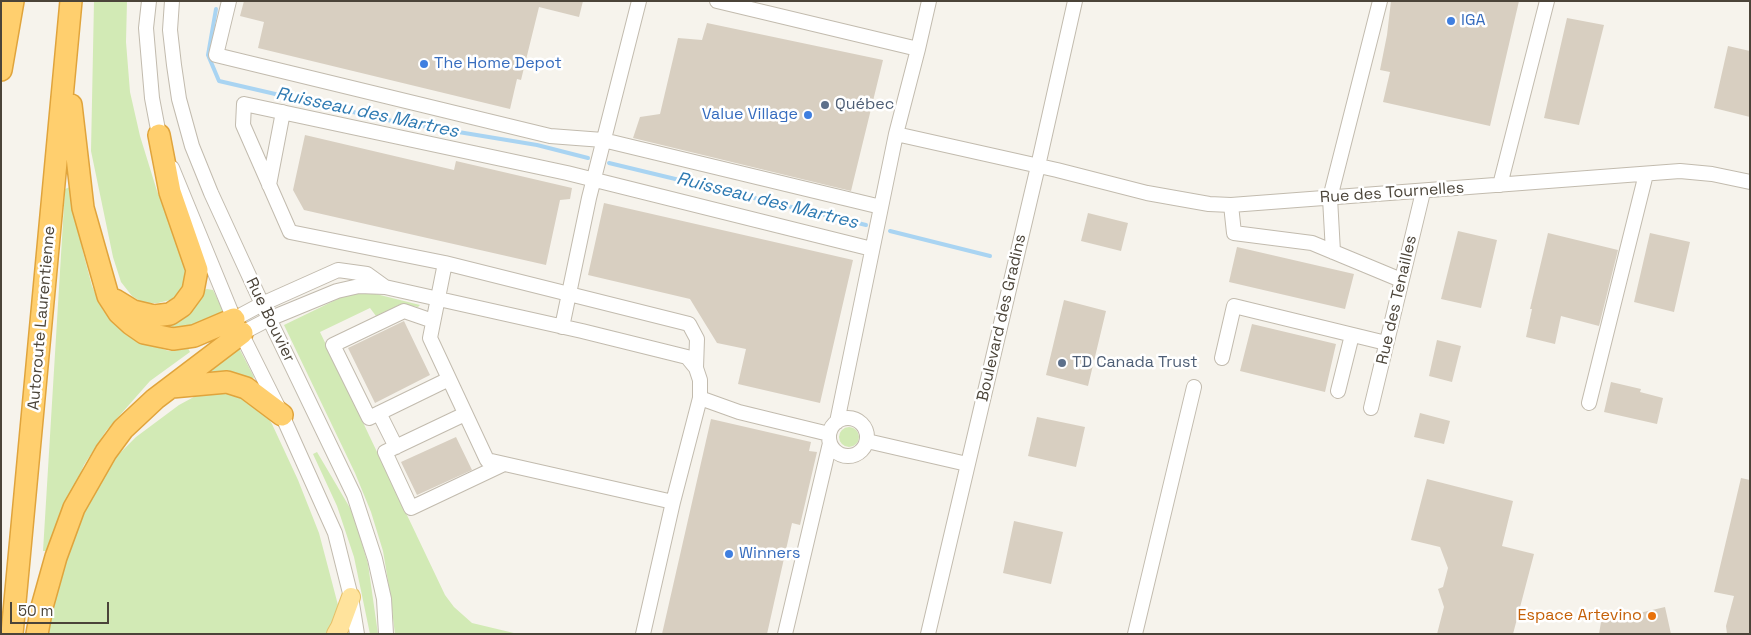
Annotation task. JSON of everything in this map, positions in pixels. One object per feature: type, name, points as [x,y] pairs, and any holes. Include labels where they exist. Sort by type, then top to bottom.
[{"type":"highway","points":[[1,70],[13,1]]},
{"type":"highway","name":"Autoroute Laurentienne","points":[[12,634],[71,1]]},
{"type":"highway","points":[[66,62],[83,208],[108,296],[119,314],[144,333],[173,339],[238,326]]},
{"type":"highway","points":[[108,296],[133,312],[154,316],[170,314],[182,306],[193,291],[197,270],[170,192],[159,135]]},
{"type":"highway","points":[[37,634],[42,607],[56,557],[74,508],[106,452],[123,429],[238,326]]},
{"type":"highway","points":[[170,388],[227,382],[246,388],[282,415]]},
{"type":"main road","points":[[336,634],[352,597]]},
{"type":"street","name":"Rue Bouvier","points":[[149,1],[146,28],[152,98],[159,135],[238,326],[282,415],[335,533],[352,597],[357,634]]},
{"type":"street","name":"Rue Bouvier","points":[[172,1],[170,30],[174,64],[179,100],[192,146],[211,193],[262,304],[354,495],[376,559],[384,599],[386,634]]},
{"type":"street","points":[[229,1],[216,55],[550,136],[603,140],[881,207]]},
{"type":"street","points":[[562,327],[603,140],[639,1]]},
{"type":"street","points":[[717,1],[918,49]]},
{"type":"street","points":[[785,634],[832,433],[896,134],[918,49],[928,1]]},
{"type":"street","name":"Boulevard des Gradins","points":[[928,634],[1075,1]]},
{"type":"street","points":[[1333,252],[1330,198],[1380,1]]},
{"type":"street","points":[[1500,185],[1547,1]]},
{"type":"street","points":[[643,634],[673,502],[700,398],[700,380],[696,368],[697,339],[689,324],[445,264],[290,232],[243,124],[244,104],[594,179],[872,249]]},
{"type":"street","points":[[269,185],[283,112]]},
{"type":"street","name":"Rue des Tournelles","points":[[896,134],[1147,193],[1201,203],[1231,205],[1423,192],[1680,171],[1712,174],[1750,182]]},
{"type":"street","points":[[1589,403],[1646,174]]},
{"type":"street","name":"Rue des Tenailles","points":[[1371,408],[1423,192]]},
{"type":"street","points":[[1231,205],[1234,233],[1312,243],[1401,280]]},
{"type":"street","points":[[445,264],[430,338],[487,460],[673,502]]},
{"type":"street","points":[[238,326],[262,304],[338,270],[367,274],[385,287]]},
{"type":"street","points":[[238,326],[269,319],[337,291],[359,286],[385,287],[687,357],[696,368]]},
{"type":"street","points":[[1222,358],[1234,306],[1386,343]]},
{"type":"street","points":[[433,321],[404,311],[333,345],[369,418],[449,379]]},
{"type":"street","points":[[1338,392],[1352,335]]},
{"type":"street","points":[[1135,634],[1194,387]]},
{"type":"street","points":[[700,398],[739,412],[832,433]]},
{"type":"street","points":[[379,413],[396,447]]},
{"type":"street","points":[[465,414],[385,452],[411,508],[504,464]]},
{"type":"street","points":[[850,418],[863,425],[867,441],[860,453],[847,456],[835,451],[832,433],[850,418]]},
{"type":"street","points":[[867,441],[968,464]]},
{"type":"green space","points":[[94,1],[127,1],[126,42],[130,92],[140,136],[157,191],[184,254],[189,272],[186,284],[179,294],[170,300],[158,303],[143,303],[132,296],[121,282],[113,257],[91,151]]},
{"type":"green space","points":[[70,187],[92,286],[103,310],[122,331],[140,342],[169,351],[188,348],[190,352],[150,381],[106,431],[84,465],[47,551],[43,551],[65,189]]},
{"type":"green space","points":[[204,290],[213,290],[225,314],[194,330],[167,328],[169,323],[201,298]]},
{"type":"green space","points":[[364,291],[420,305],[418,307],[401,304],[376,316],[370,308],[320,332],[445,595],[454,607],[472,623],[518,634],[395,634],[383,551],[371,512],[355,473],[284,325],[348,294]]},
{"type":"green space","points":[[239,348],[254,377],[252,381],[212,373],[211,366]]},
{"type":"green space","points":[[231,391],[262,408],[272,424],[298,480],[319,533],[338,605],[334,623],[327,634],[45,634],[56,585],[84,508],[114,459],[136,437],[179,405],[203,392]]},
{"type":"green space","points":[[849,427],[856,430],[859,437],[856,444],[849,447],[842,444],[839,437],[842,430]]},
{"type":"green space","points":[[317,452],[353,513],[368,564],[378,634],[370,634],[354,557],[337,506],[313,454]]},
{"type":"building","name":"The Home Depot","points":[[244,1],[583,1],[579,17],[539,7],[521,80],[517,79],[510,109],[258,48],[264,22],[240,16]]},
{"type":"building","points":[[1391,1],[1519,1],[1490,126],[1383,102],[1390,72],[1380,70]]},
{"type":"building","points":[[1567,18],[1604,25],[1579,125],[1544,118]]},
{"type":"building","points":[[707,23],[883,60],[851,191],[633,138],[640,117],[660,114],[678,38],[702,40]]},
{"type":"building","points":[[1728,46],[1750,51],[1750,117],[1714,108]]},
{"type":"building","points":[[305,135],[454,170],[456,161],[572,188],[570,199],[560,200],[546,265],[304,210],[293,190]]},
{"type":"building","points":[[604,203],[853,260],[820,403],[738,384],[746,349],[717,343],[690,299],[588,275]]},
{"type":"building","points":[[1088,213],[1128,223],[1121,251],[1081,241]]},
{"type":"building","points":[[1458,231],[1497,240],[1481,308],[1441,299]]},
{"type":"building","points":[[1548,233],[1618,250],[1599,326],[1561,316],[1555,344],[1526,337],[1532,309],[1530,309]]},
{"type":"building","points":[[1650,233],[1690,242],[1674,312],[1634,302]]},
{"type":"building","points":[[1237,247],[1354,274],[1345,309],[1229,282]]},
{"type":"building","points":[[1064,300],[1106,311],[1088,386],[1046,375]]},
{"type":"building","points":[[404,321],[430,375],[375,403],[348,348]]},
{"type":"building","points":[[1252,324],[1336,344],[1325,392],[1240,371]]},
{"type":"building","points":[[1437,340],[1461,346],[1452,382],[1429,376]]},
{"type":"building","points":[[1611,382],[1641,389],[1640,392],[1663,398],[1657,424],[1604,412]]},
{"type":"building","points":[[1420,413],[1450,421],[1444,444],[1414,437]]},
{"type":"building","points":[[1037,417],[1085,427],[1076,467],[1028,456]]},
{"type":"building","points":[[711,419],[811,442],[809,451],[817,452],[800,525],[792,523],[767,634],[662,634]]},
{"type":"building","points":[[456,437],[472,470],[417,495],[401,462]]},
{"type":"building","points":[[1741,478],[1750,480],[1750,634],[1727,634],[1726,626],[1734,596],[1714,592]]},
{"type":"building","points":[[1427,479],[1513,501],[1502,546],[1534,554],[1513,634],[1437,634],[1444,607],[1438,589],[1443,587],[1448,568],[1440,547],[1411,540]]},
{"type":"building","points":[[1014,521],[1063,532],[1051,584],[1003,573]]},
{"type":"building","points":[[1665,607],[1671,634],[1599,634],[1601,622]]},
{"type":"waterway","name":"Ruisseau des Martres","points":[[216,9],[208,55],[219,81],[392,121],[537,145],[588,158]]},
{"type":"waterway","name":"Ruisseau des Martres","points":[[609,163],[866,225]]},
{"type":"waterway","name":"Ruisseau des Martres","points":[[890,231],[990,256]]},
{"type":"place","name":"IGA","points":[[1451,21]]},
{"type":"place","name":"The Home Depot","points":[[424,64]]},
{"type":"place","name":"Québec","points":[[825,105]]},
{"type":"place","name":"Value Village","points":[[808,115]]},
{"type":"place","name":"TD Canada Trust","points":[[1062,363]]},
{"type":"place","name":"Winners","points":[[729,554]]},
{"type":"place","name":"Espace Artevino","points":[[1652,616]]}]
